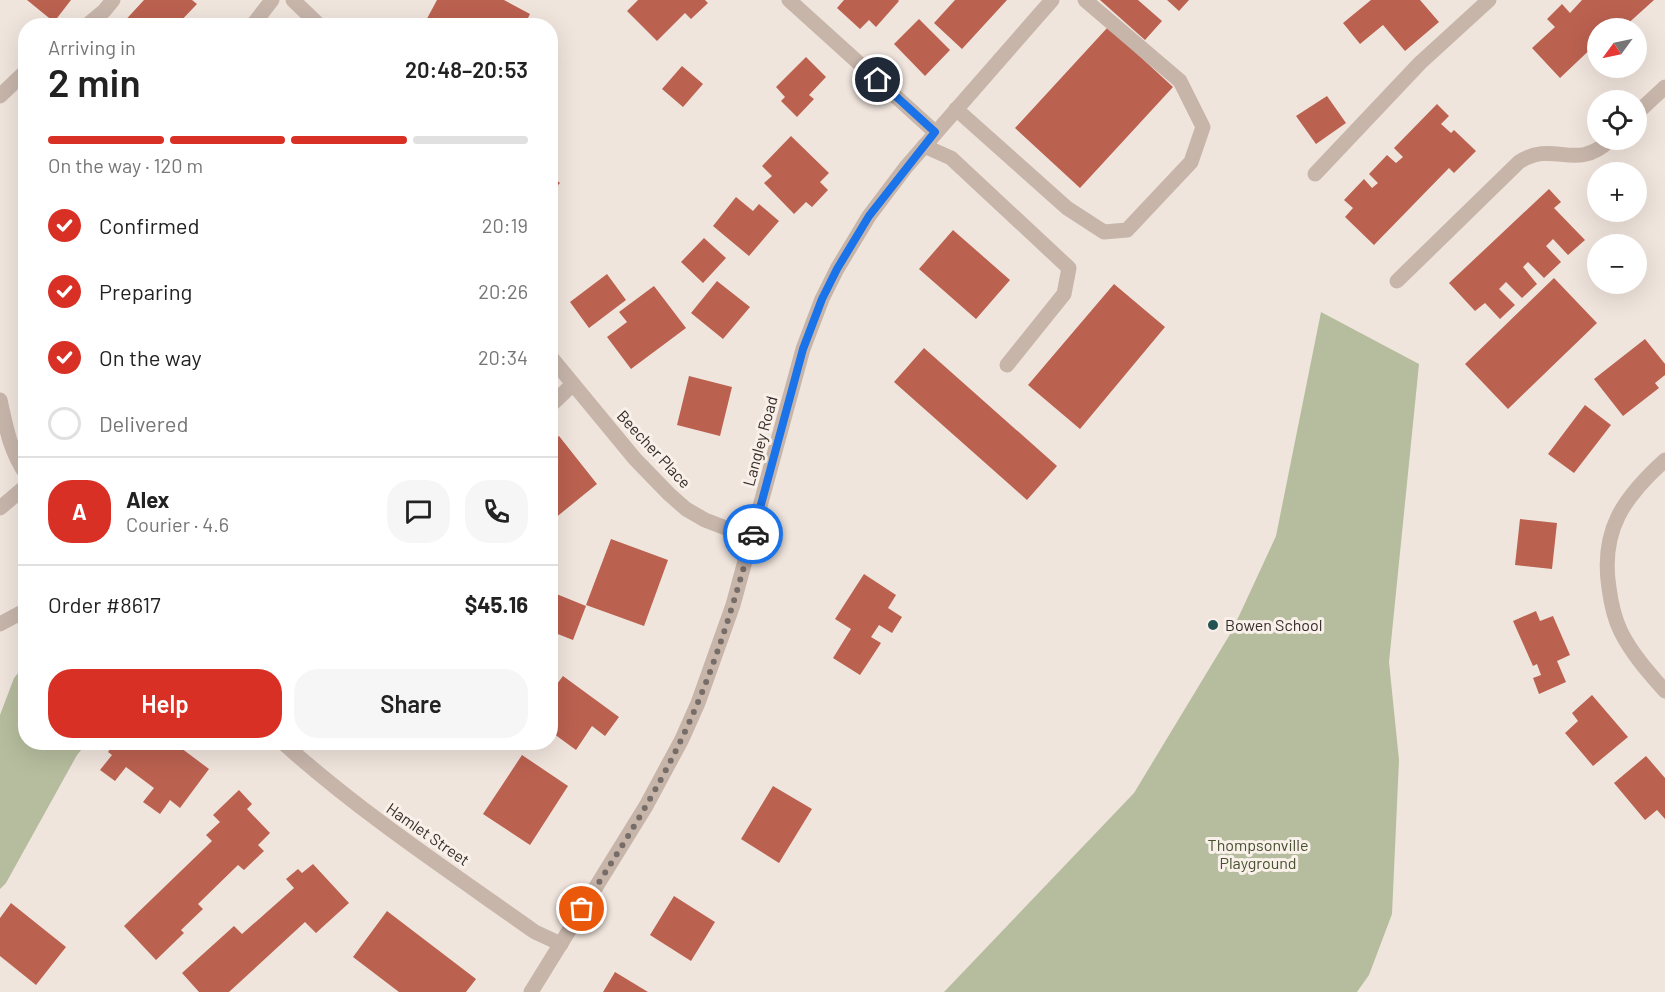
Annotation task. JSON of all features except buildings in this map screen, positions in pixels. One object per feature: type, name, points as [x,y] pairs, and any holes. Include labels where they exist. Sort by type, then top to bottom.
[{"type":"street","points":[[96,18],[113,0]]},
{"type":"street","points":[[258,18],[272,0]]},
{"type":"street","points":[[292,0],[311,18]]},
{"type":"street","points":[[789,0],[935,132]]},
{"type":"street","name":"Langley Road","points":[[531,992],[646,806],[682,739],[723,637],[803,349],[822,299],[837,269],[869,216],[935,132],[1051,0]]},
{"type":"street","points":[[956,109],[1067,208],[1104,232],[1127,230],[1191,162],[1203,126],[1180,81],[1085,0]]},
{"type":"street","points":[[1315,174],[1420,63],[1489,0]]},
{"type":"street","points":[[0,96],[18,79]]},
{"type":"street","points":[[1647,104],[1665,87]]},
{"type":"street","points":[[924,146],[951,158],[1069,268],[1064,294],[1007,365]]},
{"type":"street","points":[[1397,281],[1519,162],[1540,153],[1585,156],[1596,150]]},
{"type":"street","name":"Beecher Place","points":[[558,366],[640,465],[686,509],[719,527],[752,538]]},
{"type":"street","points":[[558,398],[573,384]]},
{"type":"street","points":[[0,400],[8,438],[18,464]]},
{"type":"street","points":[[1665,460],[1644,479],[1621,508],[1611,533],[1607,559],[1613,614],[1620,631],[1640,661],[1665,691]]},
{"type":"street","points":[[0,508],[18,493]]},
{"type":"street","points":[[0,624],[18,614]]},
{"type":"street","name":"Hamlet Street","points":[[291,750],[373,817],[535,932],[561,944]]},
{"type":"green space","name":"Thompsonville Playground","points":[[1321,312],[1419,364],[1389,662],[1399,760],[1392,914],[1369,975],[1357,992],[944,992],[1134,793],[1232,631],[1276,536]]},
{"type":"green space","points":[[18,673],[18,750],[81,750],[6,883],[0,889],[0,715],[14,678]]},
{"type":"way so far","points":[[582,909],[646,806],[682,739],[723,637],[753,534]]},
{"type":"place","name":"Bowen School","points":[[1213,625]]},
{"type":"route","points":[[753,534],[803,349],[822,299],[851,244],[869,216],[935,132],[878,80]]}]
